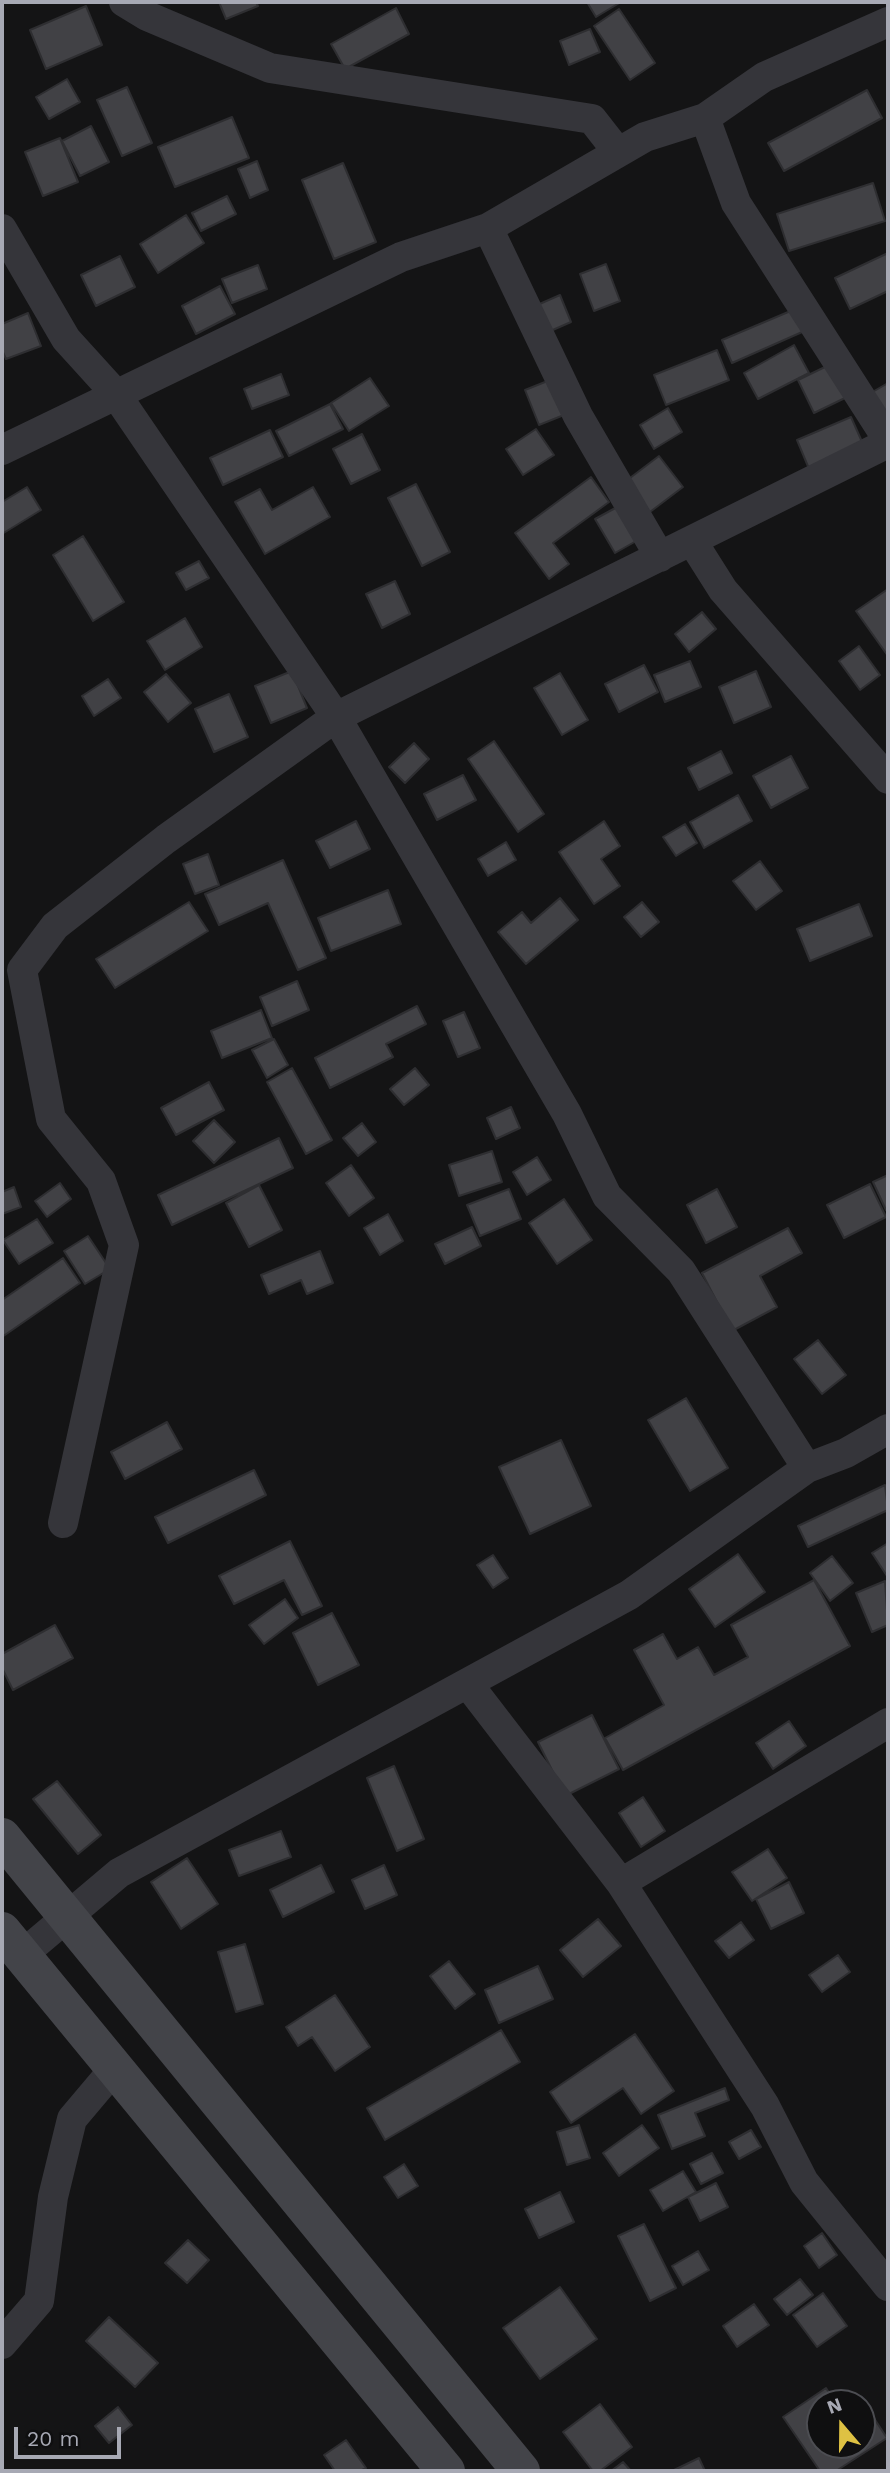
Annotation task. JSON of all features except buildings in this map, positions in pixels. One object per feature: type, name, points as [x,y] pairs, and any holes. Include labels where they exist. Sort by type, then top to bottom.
[{"type":"main road","points":[[2,1837],[521,2471]]},
{"type":"main road","points":[[12,1943],[446,2471]]},
{"type":"street","points":[[124,2],[147,16],[270,68],[592,119],[617,152]]},
{"type":"street","points":[[2,450],[115,393],[401,257],[488,228],[645,137],[705,118],[764,77],[888,22]]},
{"type":"street","points":[[63,1523],[124,1245],[101,1181],[51,1119],[22,970],[55,926],[166,838],[336,717],[888,442],[736,204],[705,118]]},
{"type":"street","points":[[488,228],[578,416],[660,557]]},
{"type":"street","points":[[2,229],[66,339],[115,393],[336,717],[567,1114],[607,1196],[681,1271],[807,1468]]},
{"type":"street","points":[[692,541],[723,590],[888,779]]},
{"type":"street","points":[[12,1943],[67,1918],[120,1873],[629,1595],[807,1468],[846,1453],[888,1429]]},
{"type":"street","points":[[468,1684],[621,1883],[765,2106],[804,2182],[888,2286]]},
{"type":"street","points":[[621,1883],[888,1723]]},
{"type":"street","points":[[2,2344],[40,2301],[53,2197],[72,2119],[115,2068]]}]
